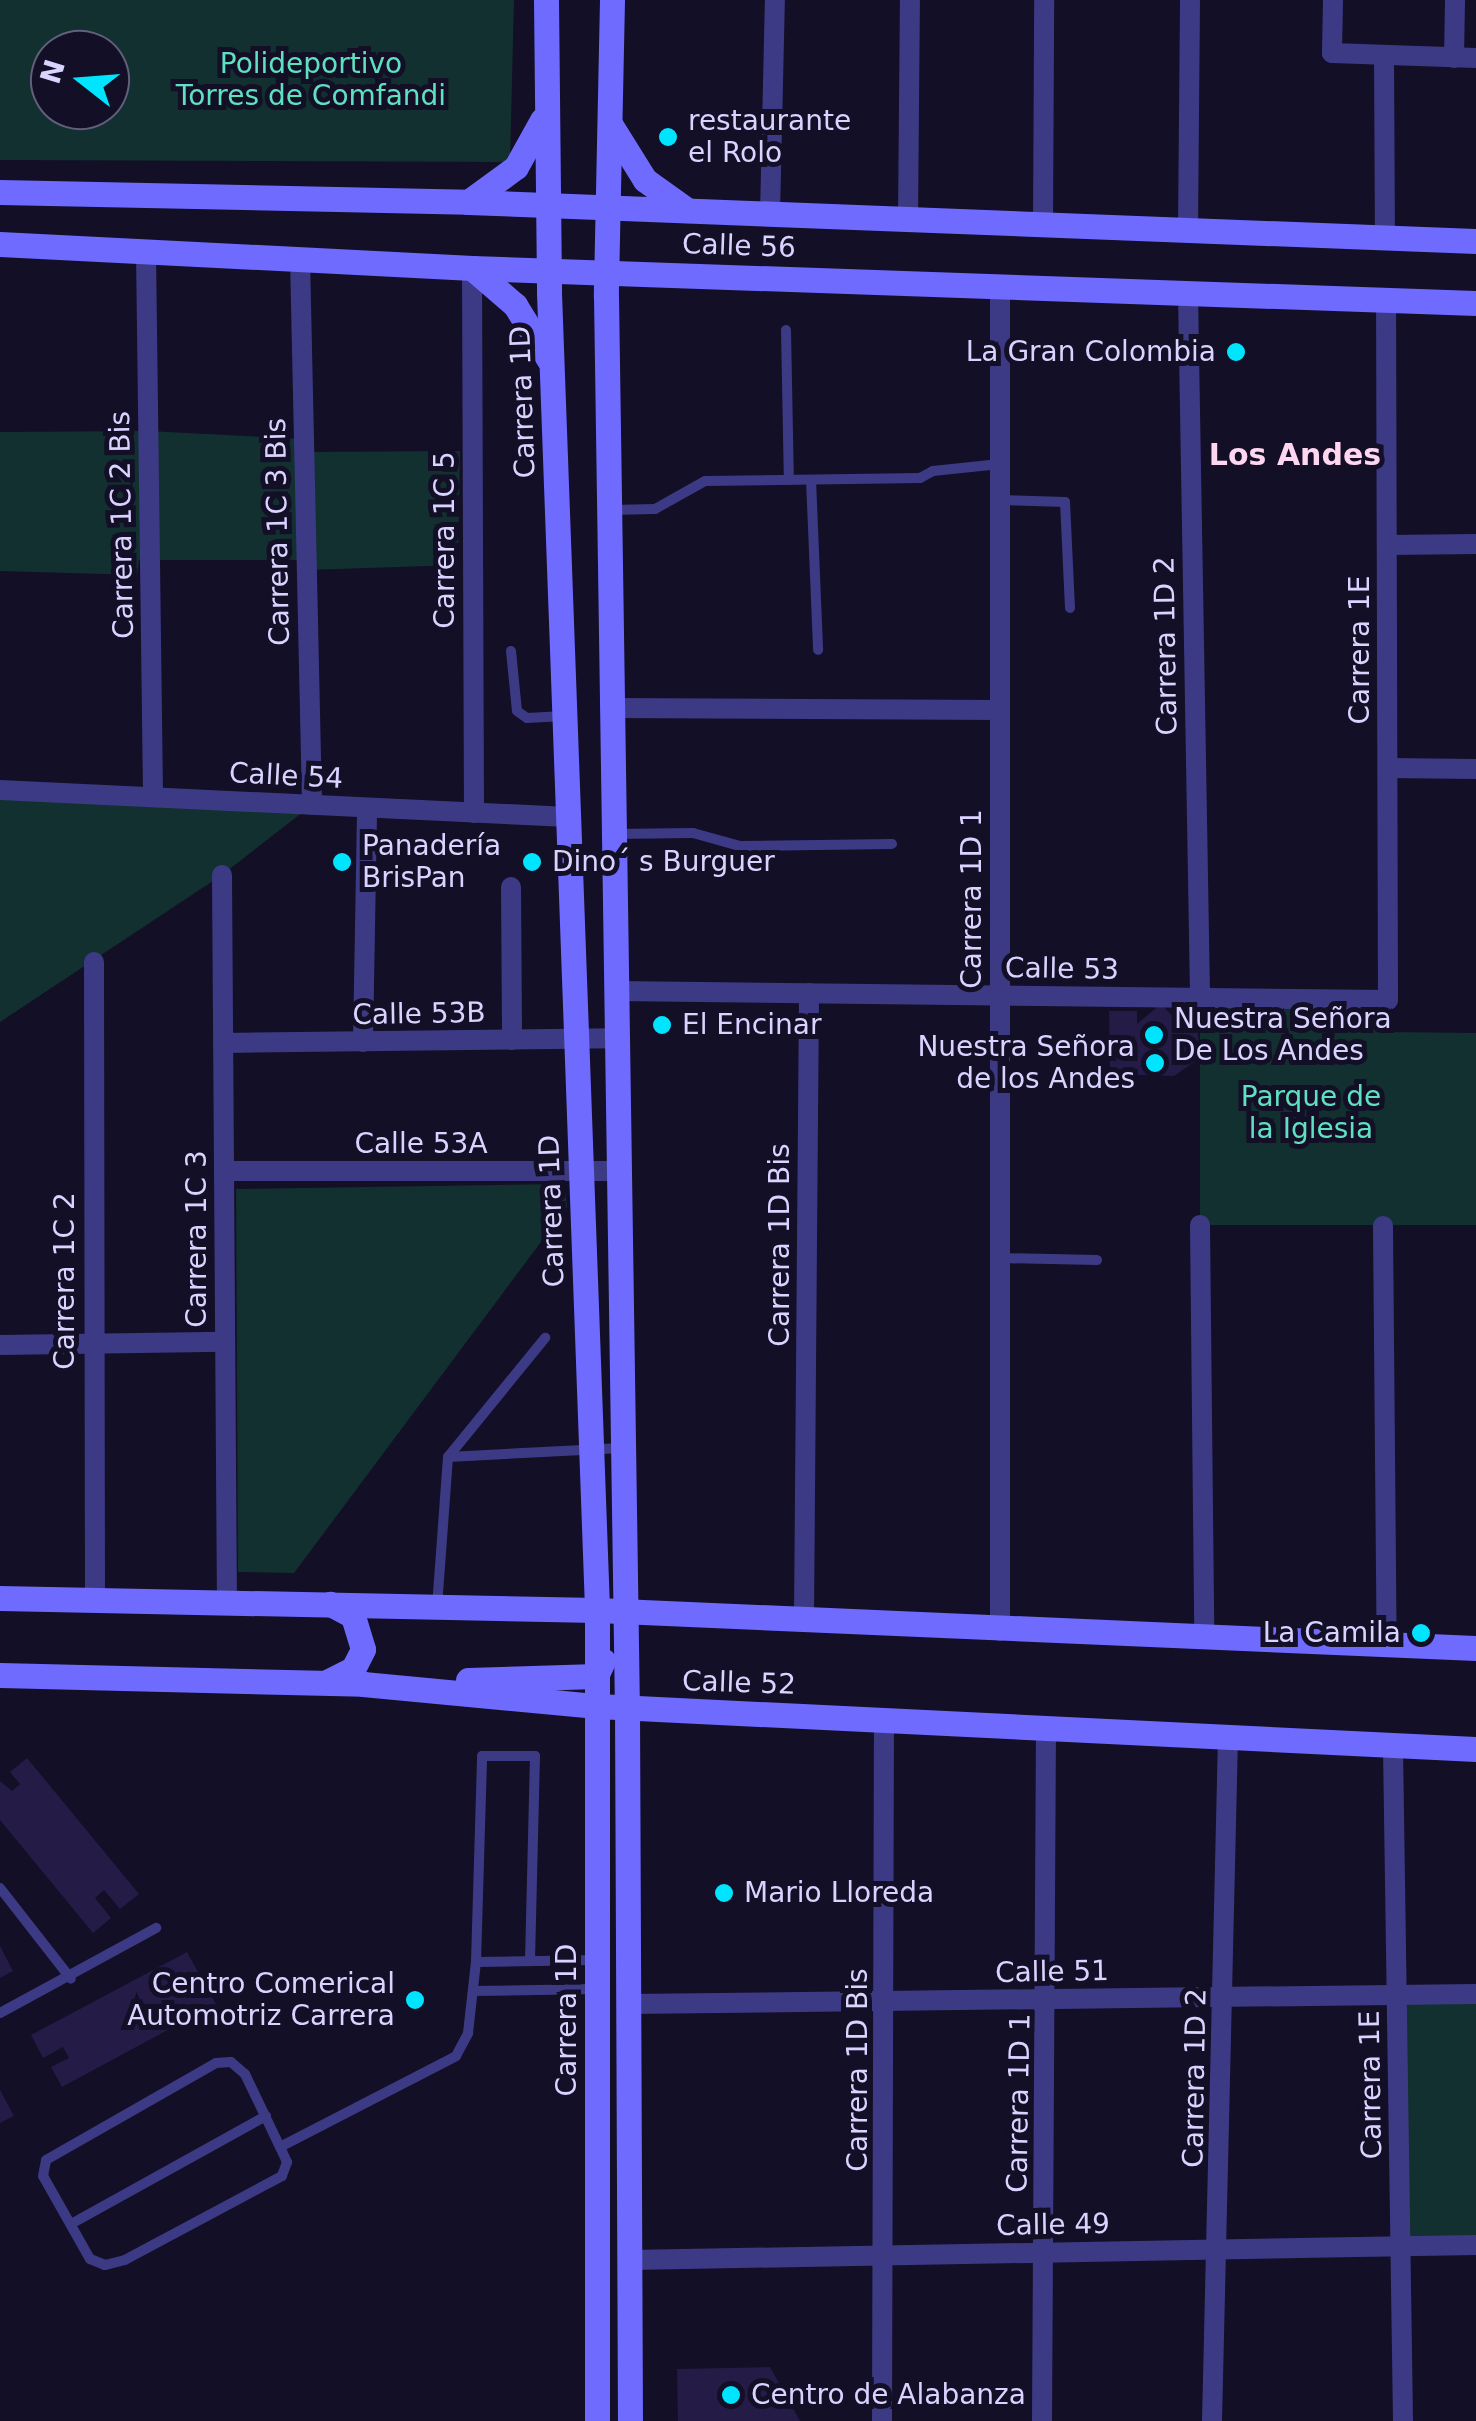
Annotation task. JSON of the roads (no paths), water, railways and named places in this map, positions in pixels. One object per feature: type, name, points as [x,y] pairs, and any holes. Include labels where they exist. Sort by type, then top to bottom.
[{"type":"street","name":"Carrera 1D","points":[[546,0],[548,268],[597,1610],[597,2421]]},
{"type":"street","points":[[612,0],[606,271],[627,1708],[630,2421]]},
{"type":"street","points":[[770,215],[775,0]]},
{"type":"street","points":[[908,220],[910,0]]},
{"type":"street","points":[[1043,225],[1044,0]]},
{"type":"street","points":[[1188,230],[1190,0]]},
{"type":"street","points":[[1333,0],[1332,53],[1465,58],[1455,0]]},
{"type":"street","points":[[1384,55],[1385,237]]},
{"type":"street","points":[[468,202],[516,167],[545,110]]},
{"type":"street","points":[[610,121],[645,180],[692,212]]},
{"type":"street","name":"Calle 56","points":[[0,192],[468,202],[1476,241]]},
{"type":"street","name":"Calle 56","points":[[0,244],[472,268],[1476,304]]},
{"type":"street","name":"Carrera 1C 2 Bis","points":[[146,252],[152,798]]},
{"type":"street","name":"Carrera 1C 3 Bis","points":[[300,258],[312,805]]},
{"type":"street","points":[[472,268],[515,304],[552,365]]},
{"type":"street","name":"Carrera 1C 5","points":[[472,268],[474,813]]},
{"type":"street","name":"Carrera 1D 1","points":[[1000,286],[1000,1631]]},
{"type":"street","name":"Carrera 1D 2","points":[[1188,293],[1200,998]]},
{"type":"street","name":"Carrera 1E","points":[[1386,300],[1388,1000]]},
{"type":"street","points":[[1387,545],[1476,544]]},
{"type":"street","points":[[610,708],[1000,710]]},
{"type":"street","points":[[1388,768],[1476,770]]},
{"type":"street","name":"Calle 54","points":[[0,790],[568,818]]},
{"type":"street","points":[[363,1042],[367,808]]},
{"type":"street","name":"Carrera 1C 3","points":[[222,875],[227,1602]]},
{"type":"street","points":[[511,888],[512,1040]]},
{"type":"street","name":"Carrera 1C 2","points":[[94,962],[95,1600]]},
{"type":"street","name":"Calle 53","points":[[614,991],[1388,1000]]},
{"type":"street","name":"Carrera 1D Bis","points":[[804,1617],[809,993]]},
{"type":"street","name":"Calle 53B","points":[[223,1043],[615,1038]]},
{"type":"street","name":"Calle 53A","points":[[224,1171],[617,1172]]},
{"type":"street","points":[[1200,1225],[1204,1636]]},
{"type":"street","points":[[1383,1226],[1387,1644]]},
{"type":"street","points":[[0,1345],[225,1342]]},
{"type":"street","points":[[0,1598],[804,1617],[1000,1631],[1476,1648]]},
{"type":"street","points":[[322,1603],[354,1616],[363,1637],[353,1669],[322,1682]]},
{"type":"street","points":[[363,1684],[596,1676],[625,1611]]},
{"type":"street","name":"Calle 52","points":[[0,1675],[363,1684],[627,1708],[1476,1749]]},
{"type":"street","name":"Carrera 1D Bis","points":[[882,2421],[886,2255],[884,1719]]},
{"type":"street","name":"Carrera 1D 1","points":[[1042,2421],[1048,2000],[1046,1726]]},
{"type":"street","name":"Carrera 1D 2","points":[[1212,2421],[1228,1736]]},
{"type":"street","name":"Carrera 1E","points":[[1393,1747],[1403,2421]]},
{"type":"street","name":"Calle 51","points":[[628,2004],[1476,1994]]},
{"type":"street","name":"Calle 49","points":[[630,2260],[1476,2245]]},
{"type":"lane","points":[[786,330],[789,480]]},
{"type":"lane","points":[[609,510],[655,509],[705,482],[920,478],[1000,464]]},
{"type":"lane","points":[[811,480],[818,650]]},
{"type":"lane","points":[[1000,500],[1065,502],[1070,608]]},
{"type":"lane","points":[[511,651],[516,711],[527,718],[565,716]]},
{"type":"lane","points":[[612,834],[693,833],[740,846],[892,844]]},
{"type":"lane","points":[[1000,1258],[1097,1260]]},
{"type":"lane","points":[[437,1608],[448,1457],[545,1338]]},
{"type":"lane","points":[[448,1457],[622,1448]]},
{"type":"lane","points":[[280,2147],[456,2056],[468,2033],[476,1962],[482,1756],[535,1756],[530,1961]]},
{"type":"lane","points":[[0,1888],[71,1979]]},
{"type":"lane","points":[[0,2013],[71,1979],[156,1928]]},
{"type":"lane","points":[[476,1962],[596,1960]]},
{"type":"lane","points":[[472,1991],[597,1988]]},
{"type":"lane","points":[[232,2062],[245,2074],[280,2147],[286,2162],[282,2176],[126,2260],[105,2265],[90,2259],[43,2176],[46,2160],[216,2063],[232,2062]]},
{"type":"lane","points":[[70,2224],[266,2116]]},
{"type":"place","name":"restaurante el Rolo","points":[[668,137]]},
{"type":"place","name":"La Gran Colombia","points":[[1236,352]]},
{"type":"place","name":"Panadería BrisPan","points":[[342,862]]},
{"type":"place","name":"Dino´ s Burguer","points":[[532,862]]},
{"type":"place","name":"El Encinar","points":[[662,1025]]},
{"type":"place","name":"Nuestra Señora De Los Andes","points":[[1154,1035]]},
{"type":"place","name":"Nuestra Señora de los Andes","points":[[1155,1063]]},
{"type":"place","name":"La Camila","points":[[1421,1633]]},
{"type":"place","name":"Mario Lloreda","points":[[724,1893]]},
{"type":"place","name":"Centro Comerical Automotriz Carrera","points":[[415,2000]]},
{"type":"place","name":"Centro de Alabanza","points":[[731,2395]]},
{"type":"district","name":"Los Andes","points":[[1295,455]]},
{"type":"park label","name":"Polideportivo Torres de Comfandi","points":[[311,80]]},
{"type":"park label","name":"Parque de la Iglesia","points":[[1311,1113]]}]
